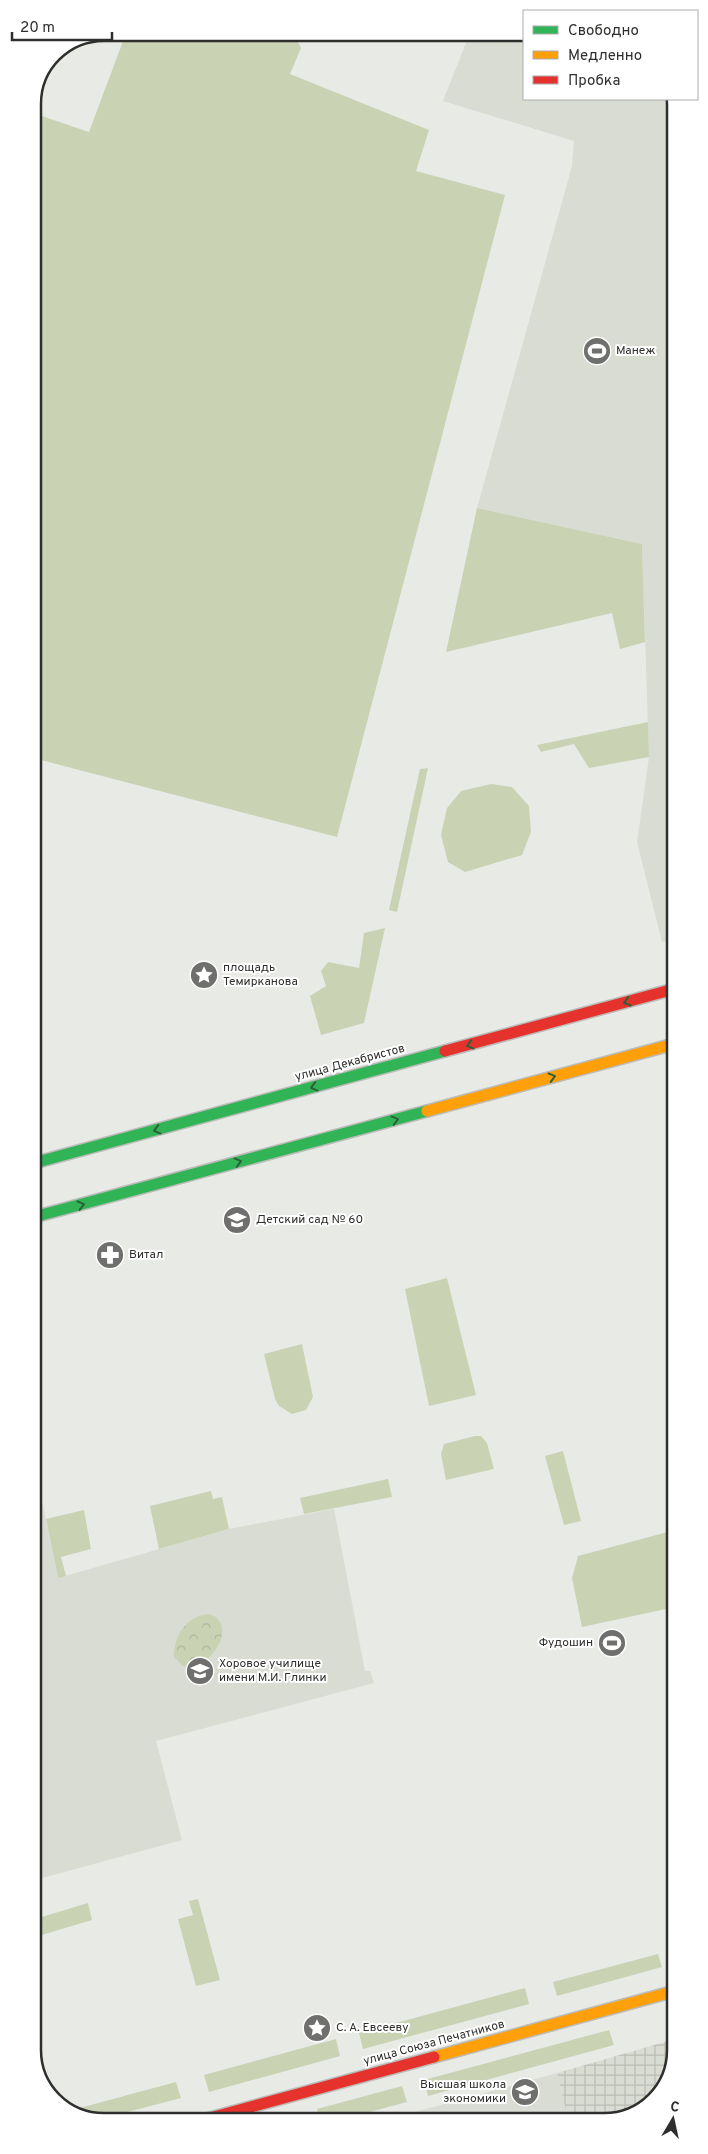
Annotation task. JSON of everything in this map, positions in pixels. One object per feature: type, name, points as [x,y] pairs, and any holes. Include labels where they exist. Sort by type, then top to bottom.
[{"type":"main road","name":"улица Декабристов","points":[[41,1161],[667,991]]},
{"type":"main road","points":[[41,1215],[667,1046]]},
{"type":"main road","name":"улица Союза Печатников","points":[[228,2113],[667,1993]]},
{"type":"shaded area","name":"Манеж","points":[[467,41],[523,41],[523,100],[666,100],[667,940],[662,942],[637,842],[649,757],[642,544],[477,508],[572,166],[574,141],[443,101]]},
{"type":"shaded area","name":"Хоровое училище имени М.И. Глинки","points":[[41,1497],[58,1578],[229,1529],[334,1509],[365,1671],[370,1671],[374,1683],[156,1741],[182,1840],[41,1878]]},
{"type":"shaded area","points":[[667,2041],[666,2062],[660,2078],[654,2088],[639,2102],[620,2111],[567,2113],[557,2073]]},
{"type":"shaded area","name":"Высшая школа экономики","points":[[557,2073],[567,2113],[412,2113]]},
{"type":"green space","points":[[123,41],[298,41],[301,48],[290,74],[429,130],[416,171],[505,195],[337,837],[41,760],[41,116],[89,132]]},
{"type":"green space","points":[[477,508],[642,544],[645,642],[620,649],[612,613],[446,652]]},
{"type":"green space","points":[[648,722],[649,757],[589,768],[574,744],[541,752],[537,745]]},
{"type":"green space","points":[[428,768],[397,912],[389,910],[420,769]]},
{"type":"green space","points":[[491,784],[512,787],[529,806],[531,832],[522,855],[465,872],[448,862],[441,835],[447,808],[461,791]]},
{"type":"green space","points":[[385,928],[364,1023],[321,1035],[310,996],[326,986],[321,971],[328,962],[359,968],[364,933]]},
{"type":"green space","points":[[447,1278],[476,1395],[429,1406],[405,1289]]},
{"type":"green space","points":[[302,1344],[313,1397],[306,1410],[292,1414],[279,1406],[275,1399],[264,1354]]},
{"type":"green space","points":[[481,1436],[487,1443],[494,1469],[446,1480],[441,1454],[444,1444]]},
{"type":"green space","points":[[563,1451],[581,1521],[564,1525],[545,1456]]},
{"type":"green space","points":[[388,1479],[392,1497],[304,1514],[300,1498]]},
{"type":"green space","points":[[211,1491],[213,1499],[222,1497],[229,1529],[159,1549],[150,1506]]},
{"type":"green space","points":[[84,1510],[91,1549],[61,1557],[66,1576],[58,1578],[46,1519]]},
{"type":"green space","points":[[667,1532],[667,1609],[582,1627],[572,1578],[578,1556]]},
{"type":"green space","points":[[208,1614],[217,1618],[222,1626],[219,1644],[213,1654],[204,1661],[194,1665],[183,1666],[174,1657],[179,1635],[187,1623]]},
{"type":"green space","points":[[198,1899],[220,1980],[196,1986],[178,1919],[193,1915],[189,1901]]},
{"type":"green space","points":[[88,1903],[92,1920],[41,1935],[41,1917]]},
{"type":"green space","points":[[658,1954],[662,1967],[557,1996],[553,1982]]},
{"type":"green space","points":[[525,1988],[529,2004],[363,2049],[359,2033]]},
{"type":"green space","points":[[609,2030],[614,2045],[428,2096],[424,2080]]},
{"type":"green space","points":[[336,2039],[340,2056],[209,2092],[204,2075]]},
{"type":"green space","points":[[176,2082],[181,2098],[124,2113],[100,2113],[80,2108]]},
{"type":"green space","points":[[402,2086],[407,2102],[366,2113],[318,2113],[317,2109]]},
{"type":"traffic: fast","points":[[41,1161],[445,1051]]},
{"type":"traffic: fast","points":[[41,1215],[427,1111]]},
{"type":"traffic: slow","points":[[427,1111],[667,1046]]},
{"type":"traffic: slow","points":[[434,2057],[667,1993]]},
{"type":"traffic: jam","points":[[445,1051],[667,991]]},
{"type":"traffic: jam","points":[[228,2113],[434,2057]]},
{"type":"place","name":"Манеж","points":[[597,351]]},
{"type":"place","name":"площадь Темирканова","points":[[204,975]]},
{"type":"place","name":"Детский сад № 60","points":[[237,1220]]},
{"type":"place","name":"Витал","points":[[110,1255]]},
{"type":"place","name":"Фудошин","points":[[612,1643]]},
{"type":"place","name":"Хоровое училище имени М.И. Глинки","points":[[200,1671]]},
{"type":"place","name":"С. А. Евсееву","points":[[317,2028]]},
{"type":"place","name":"Высшая школа экономики","points":[[525,2092]]}]
